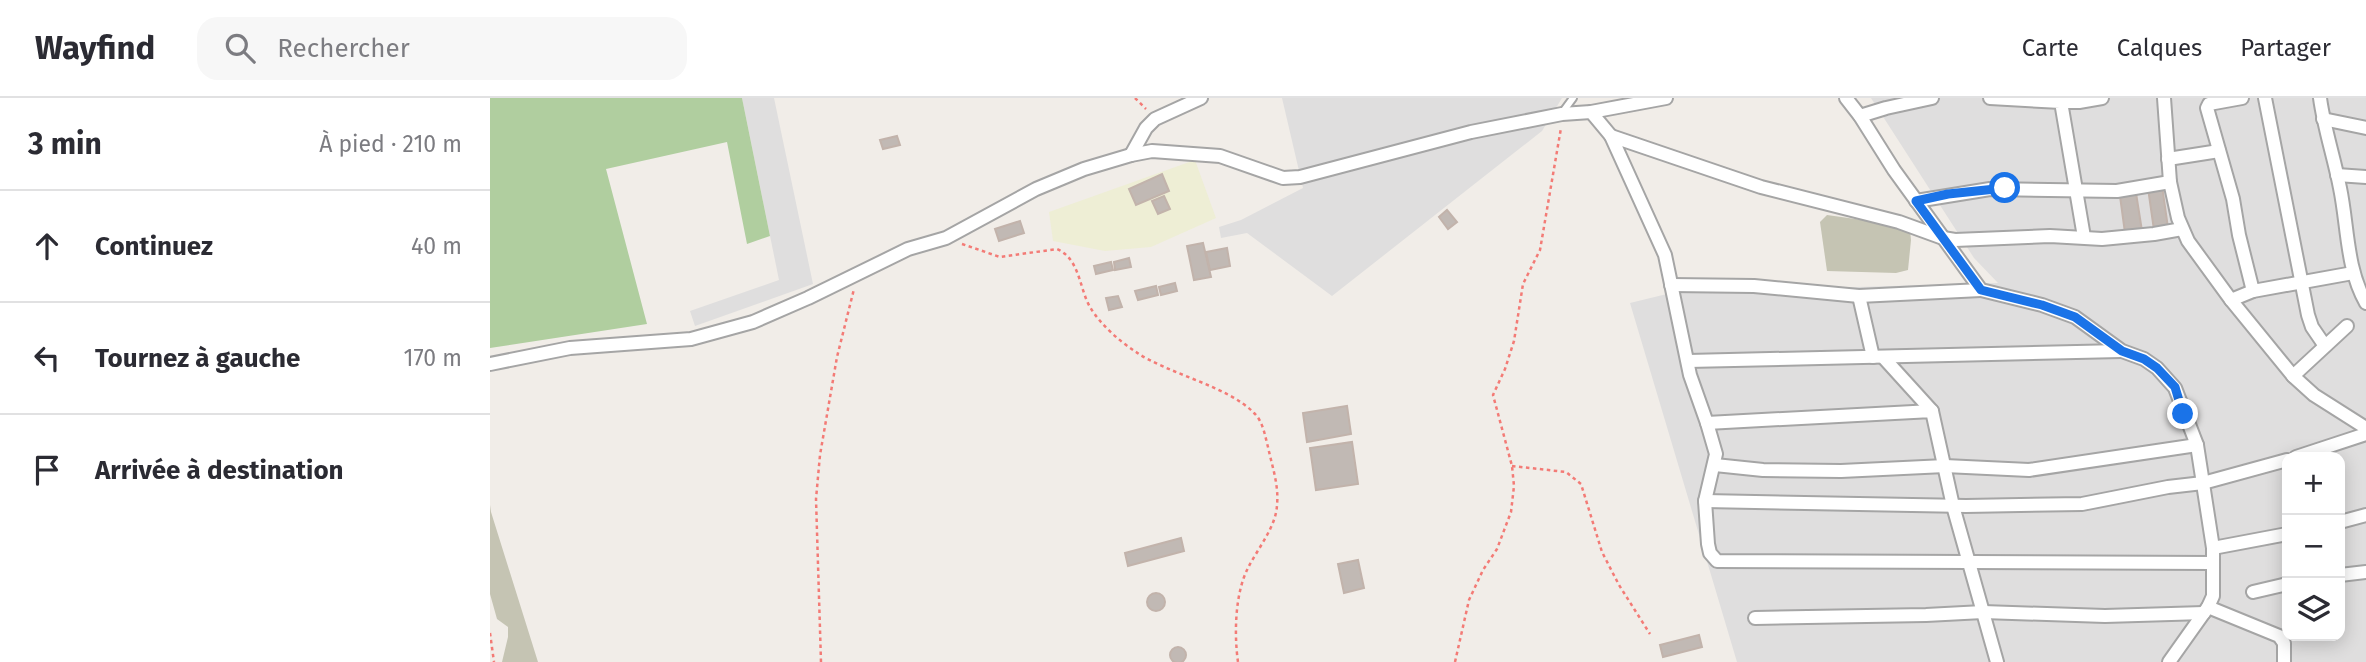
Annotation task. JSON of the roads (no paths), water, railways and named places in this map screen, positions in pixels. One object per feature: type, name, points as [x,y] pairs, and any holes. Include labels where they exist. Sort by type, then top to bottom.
[{"type":"street","points":[[1131,155],[1146,128],[1155,119],[1201,98]]},
{"type":"street","points":[[490,363],[570,348],[691,339],[752,322],[908,249],[946,238],[1036,189],[1084,169],[1131,155],[1152,151],[1220,156],[1283,178],[1300,177],[1438,140],[1562,114],[1591,112],[1666,98]]},
{"type":"street","points":[[1846,98],[1981,290]]},
{"type":"street","points":[[1860,117],[1932,98]]},
{"type":"street","points":[[1990,98],[2061,102],[2102,98]]},
{"type":"street","points":[[2164,98],[2170,181],[2182,229],[2196,254],[2294,376],[2314,395],[2366,431]]},
{"type":"street","points":[[2242,98],[2207,106],[2233,199],[2253,291]]},
{"type":"street","points":[[2265,98],[2310,321],[2325,346]]},
{"type":"street","points":[[2320,98],[2337,175],[2353,273],[2366,303]]},
{"type":"street","points":[[2061,102],[2084,237]]},
{"type":"street","points":[[1591,112],[1611,136],[1665,255],[1699,403],[1716,447],[1715,466],[1705,501],[1710,553],[1717,561],[2213,563]]},
{"type":"street","points":[[2323,119],[2366,128]]},
{"type":"street","points":[[1611,136],[1761,187],[1899,222],[1955,240],[2001,237],[2112,239],[2182,229]]},
{"type":"street","points":[[2168,159],[2219,151]]},
{"type":"street","points":[[2337,175],[2366,177]]},
{"type":"street","points":[[1916,201],[1948,194],[1998,189],[2117,191],[2170,181]]},
{"type":"street","points":[[2231,300],[2253,291],[2353,273]]},
{"type":"street","points":[[1671,285],[1754,286],[1859,296],[1981,290],[2042,305],[2075,317],[2122,351],[2151,364],[2175,387],[2197,445],[2213,548],[2213,596],[2169,662]]},
{"type":"street","points":[[1859,296],[1878,357],[1932,411],[1953,506],[1997,662]]},
{"type":"street","points":[[2294,376],[2347,326]]},
{"type":"street","points":[[1688,361],[2122,351]]},
{"type":"street","points":[[1707,423],[1932,411]]},
{"type":"street","points":[[2309,452],[2366,431]]},
{"type":"street","points":[[1715,466],[1841,471],[1945,466],[2029,470],[2197,445]]},
{"type":"street","points":[[1705,501],[1953,506],[2082,504],[2203,483],[2282,461]]},
{"type":"street","points":[[2345,521],[2366,515]]},
{"type":"street","points":[[2213,548],[2282,535]]},
{"type":"street","points":[[2345,574],[2366,572]]},
{"type":"street","points":[[2253,592],[2282,585]]},
{"type":"street","points":[[1755,618],[1983,612],[2105,616],[2206,610],[2279,636],[2284,643],[2284,662]]},
{"type":"lane","points":[[1562,114],[1573,98]]}]
